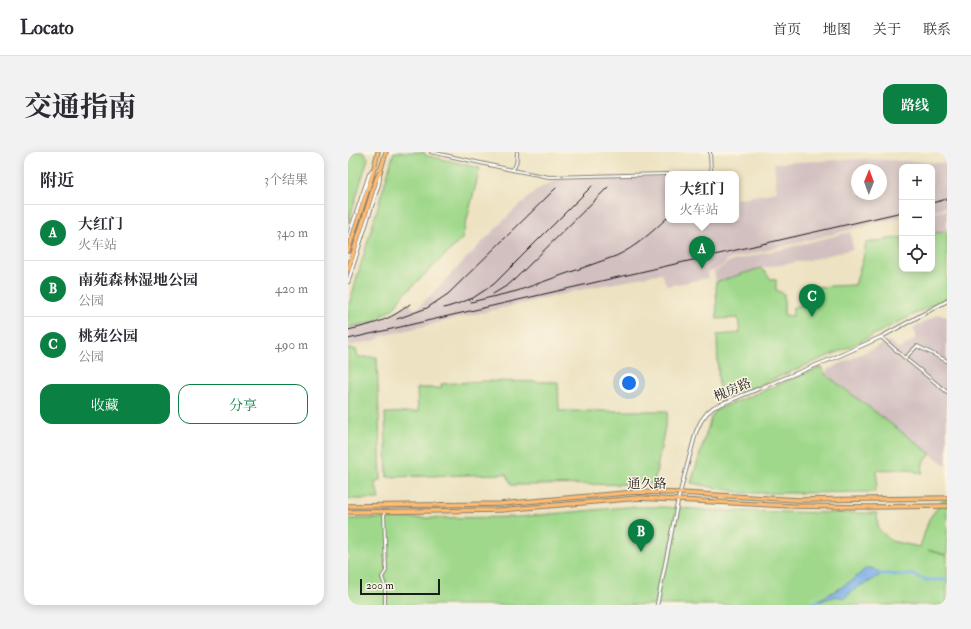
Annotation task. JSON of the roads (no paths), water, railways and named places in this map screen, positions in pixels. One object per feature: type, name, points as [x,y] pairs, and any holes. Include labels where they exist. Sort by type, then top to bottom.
[{"type":"main road","points":[[348,251],[372,176],[378,152]]},
{"type":"main road","points":[[348,270],[386,152]]},
{"type":"main road","name":"通久路","points":[[348,506],[500,504],[636,492],[798,500],[947,498]]},
{"type":"main road","name":"通久路","points":[[348,512],[501,510],[639,498],[792,506],[947,506]]},
{"type":"street","points":[[431,152],[549,177],[665,174]]},
{"type":"street","points":[[512,170],[515,168],[517,161],[517,152]]},
{"type":"street","points":[[710,152],[711,171]]},
{"type":"street","points":[[348,238],[368,175],[373,170]]},
{"type":"street","points":[[348,282],[379,183],[380,172]]},
{"type":"street","points":[[348,223],[352,224]]},
{"type":"street","name":"槐房路","points":[[657,605],[678,500],[696,432],[700,422],[707,413],[714,407],[841,355],[880,337],[947,301]]},
{"type":"street","points":[[880,337],[947,392]]},
{"type":"street","points":[[905,358],[917,346],[947,361]]},
{"type":"street","points":[[384,512],[386,571],[382,578],[385,586],[385,605]]},
{"type":"water","points":[[866,568],[872,568],[879,573],[879,576],[859,586],[844,598],[836,596],[819,602],[818,600],[849,582]]},
{"type":"waterway","points":[[879,574],[913,575],[926,580],[947,580]]},
{"type":"waterway","points":[[807,605],[819,601]]},
{"type":"railway","points":[[444,308],[473,298],[494,284],[592,186]]},
{"type":"railway","points":[[493,294],[515,279],[608,187]]},
{"type":"railway","points":[[397,319],[427,308],[448,294],[556,188]]},
{"type":"railway","points":[[935,202],[947,199]]},
{"type":"railway","points":[[348,339],[899,213]]},
{"type":"railway","points":[[471,302],[517,291],[616,256],[637,244],[665,220]]},
{"type":"railway","points":[[348,330],[373,324],[388,318],[410,304]]},
{"type":"place","name":"大红门","points":[[702,269]]},
{"type":"place","name":"桃苑公园","points":[[812,317]]},
{"type":"place","name":"南苑森林湿地公园","points":[[641,552]]}]
